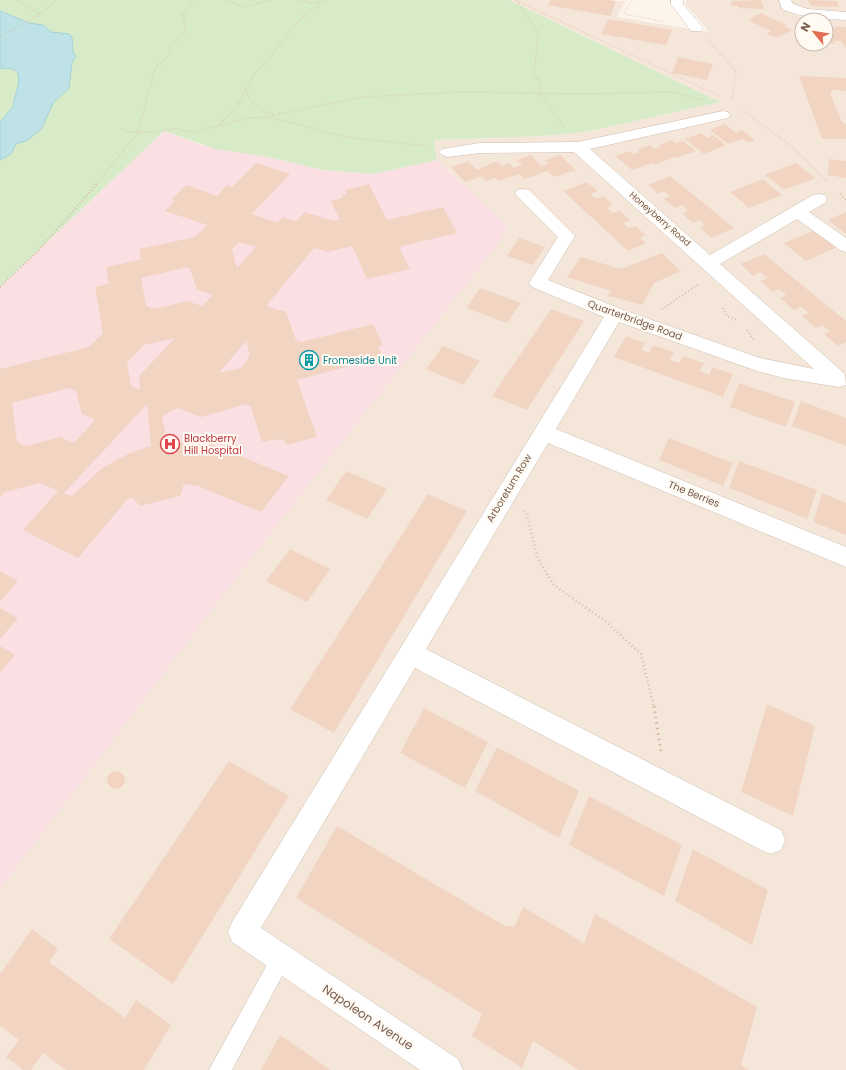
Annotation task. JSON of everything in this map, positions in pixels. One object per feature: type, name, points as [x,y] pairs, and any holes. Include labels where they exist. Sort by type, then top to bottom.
[{"type":"street","points":[[677,0],[677,4],[696,28]]},
{"type":"street","points":[[785,0],[787,6],[797,12],[810,15],[846,16]]},
{"type":"street","points":[[447,152],[480,148],[578,147],[627,138],[723,115]]},
{"type":"street","name":"Honeyberry Road","points":[[578,147],[842,381]]},
{"type":"street","name":"Quarterbridge Road","points":[[523,194],[567,236],[538,283],[615,314],[783,371],[842,381]]},
{"type":"street","points":[[713,267],[819,199]]},
{"type":"street","points":[[799,212],[846,246]]},
{"type":"street","name":"Arboretum Row","points":[[285,962],[242,932],[615,314]]},
{"type":"street","name":"The Berries","points":[[543,432],[846,557]]},
{"type":"street","points":[[407,657],[664,784],[771,840]]},
{"type":"street","name":"Napoleon Avenue","points":[[285,962],[447,1070]]},
{"type":"lane","points":[[220,1070],[285,962]]},
{"type":"path","points":[[16,0],[40,14]]},
{"type":"path","points":[[0,38],[40,14],[56,0]]},
{"type":"path","points":[[0,288],[37,252],[84,199],[138,132],[155,68],[170,54],[170,47],[186,31],[183,15],[194,0]]},
{"type":"path","points":[[228,0],[235,6],[250,7],[272,0]]},
{"type":"path","points":[[299,0],[314,3],[326,0]]},
{"type":"path","points":[[218,127],[235,110],[255,73],[272,56],[293,27],[307,13],[326,0]]},
{"type":"path","points":[[631,0],[624,14],[696,28],[736,71],[732,102]]},
{"type":"path","points":[[516,1],[538,33],[534,74],[540,81],[540,93],[578,147]]},
{"type":"path","points":[[516,1],[725,99]]},
{"type":"path","points":[[246,90],[246,96],[254,105],[268,113],[278,115]]},
{"type":"path","points":[[270,117],[361,97],[462,92],[672,92],[709,101]]},
{"type":"path","points":[[641,323],[713,267]]},
{"type":"path","points":[[504,496],[526,512],[538,559],[554,585],[605,621],[641,654],[657,717],[664,784]]},
{"type":"shaded area","points":[[509,0],[626,1],[617,17],[709,32],[686,4],[686,0],[846,0],[846,1070],[0,1070],[0,889],[257,551],[498,244],[508,226],[437,160],[434,140],[542,136],[586,132],[719,102]]},
{"type":"shaded area","name":"Blackberry Hill Hospital","points":[[164,131],[205,146],[263,156],[323,170],[374,174],[437,160],[508,226],[498,244],[257,551],[0,889],[0,287]]},
{"type":"green space","points":[[0,0],[509,0],[720,102],[586,132],[542,136],[434,140],[437,160],[374,174],[323,170],[263,156],[215,149],[164,131],[0,287]]},
{"type":"water","points":[[0,11],[29,23],[43,25],[51,32],[69,34],[72,37],[73,52],[76,56],[72,63],[69,88],[53,103],[42,128],[28,140],[16,144],[11,154],[0,160],[0,122],[13,107],[19,81],[17,72],[13,69],[0,68]]},
{"type":"building","points":[[551,0],[616,1],[610,16],[548,5]]},
{"type":"building","points":[[761,0],[764,9],[739,8],[738,6],[732,6],[731,1]]},
{"type":"building","points":[[808,0],[837,1],[839,7],[811,6]]},
{"type":"building","points":[[761,13],[786,25],[784,26],[792,30],[777,38],[767,34],[771,31],[748,20]]},
{"type":"building","points":[[608,19],[672,30],[666,45],[601,34]]},
{"type":"building","points":[[834,26],[846,27],[846,48],[841,41],[834,41]]},
{"type":"building","points":[[678,57],[713,64],[707,80],[672,73]]},
{"type":"building","points":[[799,76],[846,78],[846,91],[833,90],[830,93],[842,122],[846,124],[846,139],[822,139]]},
{"type":"building","points":[[725,124],[736,133],[742,130],[755,140],[748,143],[742,139],[728,144],[710,130]]},
{"type":"building","points":[[701,133],[707,138],[713,135],[726,145],[704,154],[685,139]]},
{"type":"building","points":[[672,140],[676,143],[683,141],[696,151],[654,165],[652,163],[632,170],[615,156],[630,151],[634,154],[640,152],[637,150],[650,145],[654,149],[661,146],[659,145]]},
{"type":"building","points":[[530,155],[542,166],[549,163],[545,160],[560,155],[576,170],[554,177],[547,171],[525,179],[519,174],[498,181],[495,178],[486,181],[482,176],[465,182],[451,167],[468,161],[477,170],[497,161],[502,166],[508,163],[514,168],[522,165],[517,160]]},
{"type":"building","points":[[829,159],[846,161],[846,178],[828,175]]},
{"type":"building","name":"Fromeside Unit","points":[[256,163],[290,174],[252,214],[278,223],[283,217],[296,221],[305,212],[333,221],[340,220],[331,201],[343,198],[342,195],[347,194],[345,190],[369,184],[387,220],[443,207],[457,233],[402,246],[400,249],[410,269],[367,279],[352,246],[328,252],[314,248],[266,306],[286,312],[296,340],[302,342],[373,324],[383,345],[378,347],[383,357],[297,380],[317,437],[286,445],[284,439],[276,441],[275,439],[262,442],[251,407],[246,404],[201,417],[178,408],[162,416],[167,442],[190,442],[213,445],[289,476],[261,512],[198,486],[184,484],[180,496],[140,506],[132,497],[126,501],[78,558],[23,530],[58,491],[40,483],[5,492],[0,497],[0,369],[89,347],[103,333],[95,287],[109,284],[106,267],[141,260],[139,249],[195,237],[207,225],[165,211],[175,201],[171,200],[186,185],[217,196],[227,185],[232,187]],"holes":[[[239,242],[256,247],[237,268],[232,249]],[[188,267],[197,290],[213,295],[202,306],[187,301],[154,309],[146,306],[141,278]],[[175,338],[139,376],[140,390],[131,386],[127,363],[144,345]],[[246,341],[250,355],[241,368],[219,373]],[[69,388],[76,391],[82,414],[95,420],[74,443],[60,437],[26,446],[17,442],[12,403]],[[147,404],[151,446],[128,454],[101,469],[72,496],[64,493]]]},
{"type":"building","points":[[796,163],[816,178],[784,190],[765,175]]},
{"type":"building","points":[[670,176],[734,228],[711,238],[700,228],[705,225],[699,220],[693,223],[682,213],[688,211],[682,205],[675,208],[664,199],[670,196],[664,191],[658,194],[648,185]]},
{"type":"building","points":[[763,179],[782,195],[749,208],[730,192]]},
{"type":"building","points":[[587,182],[598,191],[591,194],[596,199],[603,196],[613,205],[607,208],[613,213],[619,210],[630,220],[623,223],[629,228],[635,226],[646,235],[640,238],[646,243],[628,251],[563,191]]},
{"type":"building","points":[[846,212],[846,234],[828,220]]},
{"type":"building","points":[[818,229],[840,246],[806,261],[784,243]]},
{"type":"building","points":[[519,238],[545,247],[533,265],[507,256]]},
{"type":"building","points":[[662,253],[681,271],[654,283],[642,305],[608,296],[611,291],[567,277],[581,257],[621,269]]},
{"type":"building","points":[[764,254],[846,321],[846,342],[838,346],[824,334],[830,331],[822,325],[816,328],[802,316],[809,313],[801,307],[794,310],[780,298],[786,295],[779,289],[773,292],[760,281],[767,278],[760,272],[753,276],[740,264]]},
{"type":"building","points":[[480,288],[521,303],[507,323],[466,308]]},
{"type":"building","points":[[551,309],[584,321],[527,410],[492,396]]},
{"type":"building","points":[[626,336],[645,343],[641,350],[649,353],[653,345],[674,352],[670,360],[679,363],[683,356],[704,363],[700,371],[709,375],[712,367],[733,374],[723,397],[614,357]]},
{"type":"building","points":[[443,346],[480,361],[463,385],[426,369]]},
{"type":"building","points":[[739,383],[795,402],[786,427],[730,407]]},
{"type":"building","points":[[801,401],[846,418],[846,446],[792,426]]},
{"type":"building","points":[[669,438],[733,463],[723,486],[659,460]]},
{"type":"building","points":[[739,461],[817,490],[807,519],[729,488]]},
{"type":"building","points":[[346,471],[387,489],[367,519],[326,500]]},
{"type":"building","points":[[822,493],[846,503],[846,535],[813,522]]},
{"type":"building","points":[[428,494],[467,511],[334,733],[290,709]]},
{"type":"building","points":[[290,549],[330,569],[307,602],[266,581]]},
{"type":"building","points":[[0,571],[18,581],[0,602]]},
{"type":"building","points":[[0,608],[18,618],[0,639]]},
{"type":"building","points":[[0,646],[15,655],[0,672]]},
{"type":"building","points":[[767,704],[815,726],[793,816],[741,792]]},
{"type":"building","points":[[424,708],[488,742],[465,788],[400,753]]},
{"type":"building","points":[[497,747],[579,791],[559,838],[475,791]]},
{"type":"building","points":[[229,761],[289,796],[173,984],[109,939]]},
{"type":"building","points":[[116,771],[122,774],[125,780],[122,786],[116,789],[110,786],[107,780],[110,774]]},
{"type":"building","points":[[589,796],[682,845],[664,896],[569,845]]},
{"type":"building","points":[[337,826],[505,926],[514,927],[523,907],[584,943],[595,914],[757,1007],[741,1065],[749,1070],[579,1070],[533,1041],[522,1068],[472,1036],[482,1014],[296,898]]},
{"type":"building","points":[[693,849],[768,890],[752,945],[675,901]]},
{"type":"building","points":[[32,929],[58,949],[49,962],[125,1018],[136,1000],[171,1025],[144,1070],[66,1070],[43,1053],[31,1070],[23,1070],[6,1057],[19,1040],[1,1026],[0,1028],[0,974]]},
{"type":"building","points":[[280,1035],[331,1070],[261,1070]]},
{"type":"place","name":"Fromeside Unit","points":[[309,360]]},
{"type":"place","name":"Blackberry Hill Hospital","points":[[170,444]]}]
